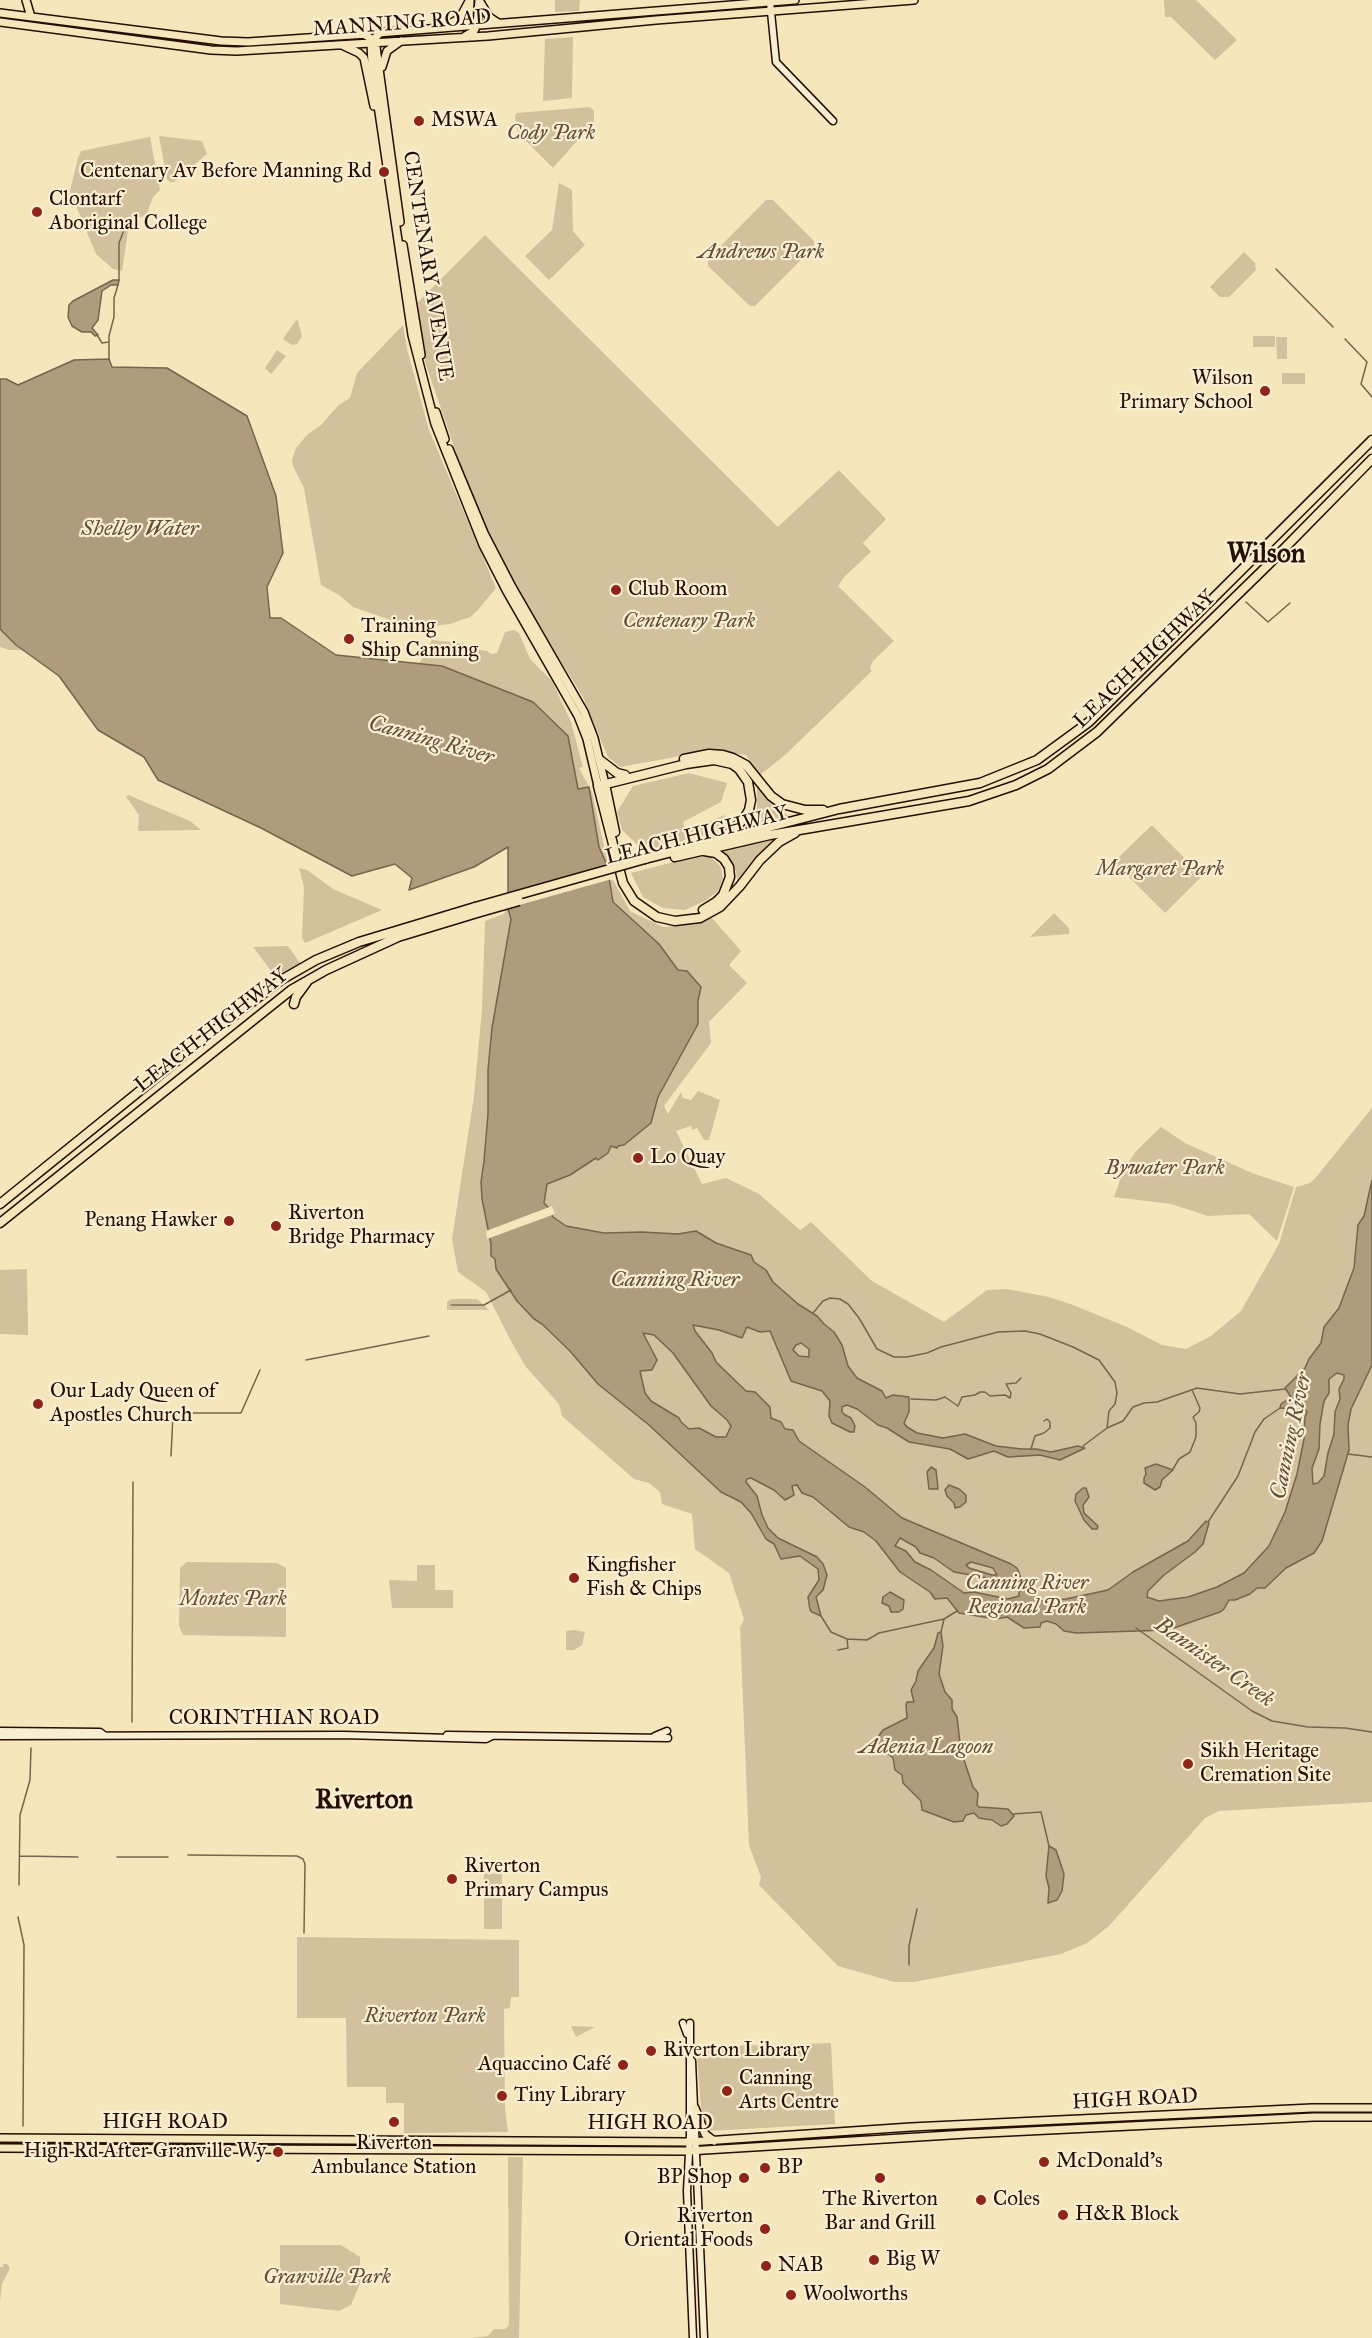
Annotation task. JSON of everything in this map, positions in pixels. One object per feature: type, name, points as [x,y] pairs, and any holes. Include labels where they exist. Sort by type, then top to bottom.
[{"type":"highway","name":"LEACH HIGHWAY","points":[[0,1204],[262,994],[316,960],[408,926],[476,910],[723,838],[839,809],[980,783],[1014,771],[1048,753],[1089,722],[1372,441]]},
{"type":"highway","name":"LEACH HIGHWAY","points":[[645,862],[803,829],[985,796],[1027,780],[1048,769],[1105,725],[1372,459]]},
{"type":"highway","points":[[1014,771],[1026,774],[1069,754]]},
{"type":"highway","points":[[601,783],[696,756],[723,755],[746,765],[771,796],[782,804],[805,810],[839,809]]},
{"type":"highway","points":[[600,760],[612,770],[625,775]]},
{"type":"highway","points":[[601,783],[686,764],[714,760],[732,764],[739,769],[748,782],[751,800],[749,810],[743,820],[723,838]]},
{"type":"highway","points":[[601,783],[623,884],[634,901],[657,917],[675,921],[700,918],[720,907],[760,860],[779,842],[803,829]]},
{"type":"highway","points":[[601,783],[626,875],[639,900],[648,908],[675,917],[698,913],[716,903],[728,886],[729,867],[716,853],[701,850]]},
{"type":"highway","name":"LEACH HIGHWAY","points":[[0,1223],[284,994],[312,978],[408,933],[476,910]]},
{"type":"highway","points":[[294,1004],[296,997],[312,978]]},
{"type":"highway","points":[[262,994],[276,991],[284,994]]},
{"type":"main road","points":[[26,0],[31,17]]},
{"type":"main road","points":[[469,0],[469,19],[486,36]]},
{"type":"main road","points":[[440,28],[460,18],[469,0]]},
{"type":"main road","points":[[463,37],[469,35],[474,26],[479,0]]},
{"type":"main road","points":[[479,0],[489,17],[498,23]]},
{"type":"main road","name":"MANNING ROAD","points":[[0,12],[221,41],[248,42],[795,0]]},
{"type":"main road","name":"MANNING ROAD","points":[[0,22],[211,50],[250,51],[372,41],[486,36],[914,0]]},
{"type":"main road","points":[[770,2],[776,62],[833,121]]},
{"type":"main road","points":[[363,34],[372,41],[380,33]]},
{"type":"main road","points":[[381,75],[383,58],[387,51],[403,40]]},
{"type":"main road","name":"CENTENARY AVENUE","points":[[372,41],[381,75],[418,341],[437,415],[484,533],[512,587],[579,700],[600,760],[601,783]]},
{"type":"main road","name":"CENTENARY AVENUE","points":[[372,41],[371,57],[412,335],[435,423],[483,545],[578,716],[601,783]]},
{"type":"main road","points":[[340,44],[359,52],[366,63],[384,146]]},
{"type":"main road","name":"CORINTHIAN ROAD","points":[[0,1731],[100,1732],[104,1735]]},
{"type":"main road","name":"CORINTHIAN ROAD","points":[[0,1736],[443,1736],[453,1734],[652,1737],[668,1735]]},
{"type":"main road","points":[[687,2023],[692,2151],[704,2338]]},
{"type":"main road","points":[[690,2055],[694,2067],[695,2108],[692,2142]]},
{"type":"main road","name":"HIGH ROAD","points":[[0,2138],[692,2142],[979,2124],[1321,2107],[1372,2108]]},
{"type":"main road","points":[[695,2108],[705,2134],[714,2141]]},
{"type":"main road","name":"HIGH ROAD","points":[[0,2148],[692,2151],[968,2134],[1372,2116]]},
{"type":"main road","points":[[692,2151],[687,2191],[693,2338]]},
{"type":"green space","points":[[555,0],[580,0],[579,11],[555,12]]},
{"type":"green space","points":[[1164,0],[1196,0],[1237,40],[1215,60],[1171,17],[1165,17]]},
{"type":"green space","points":[[573,37],[572,98],[543,101],[545,39]]},
{"type":"green space","name":"Cody Park","points":[[590,107],[594,111],[594,122],[553,168],[519,134],[517,129],[515,116],[517,113]]},
{"type":"green space","points":[[159,136],[202,141],[207,154],[174,182],[170,182],[167,179]]},
{"type":"green space","points":[[150,137],[160,190],[153,197],[146,216],[137,218],[128,231],[122,271],[113,269],[96,254],[70,191],[78,158],[81,151]]},
{"type":"green space","points":[[559,183],[572,190],[573,231],[585,245],[549,280],[525,256],[552,230]]},
{"type":"green space","name":"Andrews Park","points":[[766,200],[773,200],[814,241],[814,247],[755,306],[750,306],[708,266],[708,259]]},
{"type":"green space","name":"Centenary Park","points":[[485,235],[778,527],[839,470],[886,519],[863,543],[871,552],[845,576],[838,586],[894,641],[873,661],[870,668],[872,671],[785,755],[760,775],[746,755],[714,750],[620,767],[608,757],[583,697],[514,585],[471,496],[425,362],[416,304]]},
{"type":"green space","points":[[1244,252],[1255,263],[1256,270],[1229,297],[1220,297],[1210,287]]},
{"type":"green space","points":[[296,320],[302,336],[297,344],[292,345],[283,339]]},
{"type":"green space","points":[[403,325],[407,349],[429,430],[496,588],[470,617],[450,624],[410,629],[353,607],[339,595],[321,585],[304,488],[292,460],[296,448],[308,434],[320,426],[339,405],[350,398],[357,373]]},
{"type":"green space","points":[[1253,336],[1275,336],[1275,347],[1253,347]]},
{"type":"green space","points":[[1276,337],[1287,337],[1287,359],[1277,359]]},
{"type":"green space","points":[[277,350],[286,356],[271,374],[265,368]]},
{"type":"green space","points":[[1282,373],[1305,373],[1305,384],[1282,384]]},
{"type":"green space","points":[[0,629],[24,650],[9,650],[0,647]]},
{"type":"green space","points":[[514,630],[519,633],[530,659],[552,681],[571,722],[583,767],[579,768],[592,792],[604,846],[610,861],[605,862],[599,848],[589,788],[578,789],[568,736],[533,702],[419,664],[432,640],[466,644],[491,654],[497,653],[505,632]]},
{"type":"green space","points":[[689,773],[727,783],[721,802],[683,822],[685,831],[725,815],[719,831],[644,851],[622,830],[617,812],[633,786]]},
{"type":"green space","points":[[757,787],[789,817],[745,827],[757,809]]},
{"type":"green space","points":[[128,795],[190,821],[201,830],[138,831],[139,815],[126,797]]},
{"type":"green space","name":"Margaret Park","points":[[1152,825],[1202,876],[1165,913],[1117,865],[1118,858]]},
{"type":"green space","points":[[776,840],[757,857],[733,890],[737,880],[736,871],[724,849]]},
{"type":"green space","points":[[697,856],[711,857],[721,867],[723,879],[718,891],[705,901],[685,910],[663,908],[643,897],[631,873]]},
{"type":"green space","points":[[299,868],[307,870],[333,889],[382,910],[305,943],[302,938],[304,887]]},
{"type":"green space","name":"Canning River Regional Park","points":[[613,880],[630,911],[663,927],[697,924],[711,917],[741,951],[729,965],[747,983],[709,1022],[711,1043],[664,1106],[668,1114],[681,1092],[683,1098],[691,1100],[698,1091],[720,1100],[709,1140],[704,1140],[697,1128],[692,1130],[691,1126],[676,1131],[702,1184],[726,1178],[759,1194],[800,1230],[811,1222],[872,1281],[944,1322],[987,1290],[1007,1289],[1049,1297],[1073,1305],[1127,1327],[1162,1345],[1186,1349],[1211,1336],[1241,1311],[1279,1244],[1296,1187],[1310,1183],[1317,1176],[1372,1108],[1372,1802],[1219,1811],[1205,1818],[1109,1926],[1087,1943],[1061,1954],[914,1982],[894,1982],[838,1966],[759,1885],[761,1877],[749,1845],[740,1628],[744,1619],[729,1573],[695,1549],[692,1514],[662,1504],[660,1492],[649,1483],[634,1479],[562,1416],[559,1404],[526,1367],[486,1292],[458,1272],[452,1239],[474,1096],[482,1009],[485,921],[504,914],[506,910]]},
{"type":"green space","points":[[1054,913],[1069,928],[1069,934],[1030,937]]},
{"type":"green space","points":[[288,946],[300,963],[275,976],[253,947]]},
{"type":"green space","name":"Bywater Park","points":[[1161,1127],[1185,1143],[1252,1173],[1294,1187],[1277,1241],[1249,1214],[1208,1216],[1171,1204],[1114,1197],[1124,1169],[1137,1150]]},
{"type":"green space","points":[[27,1269],[28,1335],[0,1334],[0,1270]]},
{"type":"green space","points":[[451,1299],[477,1299],[483,1304],[451,1304],[450,1306],[484,1305],[489,1310],[447,1310],[447,1302]]},
{"type":"green space","name":"Montes Park","points":[[187,1562],[277,1563],[286,1568],[286,1637],[183,1635],[179,1626],[180,1568]]},
{"type":"green space","points":[[417,1565],[435,1565],[435,1590],[453,1590],[453,1608],[392,1608],[389,1580],[417,1581]]},
{"type":"green space","points":[[566,1631],[585,1632],[582,1645],[574,1650],[566,1650]]},
{"type":"green space","points":[[484,1873],[502,1874],[502,1929],[484,1929]]},
{"type":"green space","name":"Riverton Park","points":[[297,1937],[519,1940],[519,1997],[511,1997],[510,2008],[504,2009],[505,2108],[508,2132],[404,2133],[404,2103],[386,2103],[386,2087],[347,2087],[346,2018],[297,2018]]},
{"type":"green space","points":[[571,2026],[595,2027],[576,2037]]},
{"type":"green space","points":[[831,2043],[835,2124],[707,2131],[702,2118],[696,2047]]},
{"type":"green space","points":[[508,2157],[523,2157],[519,2338],[471,2338],[488,2336],[494,2329],[505,2329],[509,2325]]},
{"type":"green space","name":"Granville Park","points":[[280,2245],[341,2245],[360,2257],[360,2284],[351,2305],[339,2311],[280,2304]]},
{"type":"green space","points":[[3,2264],[7,2264],[10,2268],[2,2284],[0,2301],[0,2267],[3,2267]]},
{"type":"water","points":[[113,280],[119,280],[118,285],[111,285],[102,291],[98,320],[92,328],[98,335],[82,332],[72,326],[68,317],[69,305]]},
{"type":"water","points":[[109,359],[112,367],[167,368],[247,416],[276,496],[283,553],[267,587],[270,618],[281,618],[336,655],[442,666],[533,702],[568,736],[578,789],[589,787],[599,847],[607,865],[613,902],[659,944],[678,970],[687,971],[701,987],[698,1001],[698,1024],[658,1097],[651,1123],[624,1145],[617,1148],[611,1146],[608,1153],[598,1160],[596,1158],[570,1175],[547,1184],[544,1203],[553,1217],[566,1226],[604,1233],[678,1234],[696,1231],[716,1243],[751,1255],[754,1262],[766,1270],[773,1282],[834,1332],[842,1345],[848,1366],[857,1378],[882,1391],[886,1398],[893,1395],[909,1397],[909,1412],[904,1423],[917,1433],[943,1438],[965,1434],[996,1446],[1051,1452],[1078,1446],[1085,1448],[1060,1460],[1040,1455],[1008,1457],[994,1451],[968,1459],[950,1449],[909,1442],[847,1405],[842,1407],[842,1412],[851,1418],[855,1426],[854,1432],[850,1432],[832,1423],[829,1416],[830,1401],[822,1391],[791,1381],[770,1331],[760,1332],[747,1327],[742,1338],[719,1330],[693,1325],[716,1362],[746,1391],[755,1392],[770,1407],[771,1418],[781,1422],[785,1429],[793,1430],[799,1441],[865,1487],[902,1518],[1011,1564],[1017,1568],[1027,1592],[1042,1601],[1066,1599],[1108,1590],[1133,1572],[1188,1541],[1206,1521],[1209,1523],[1203,1544],[1164,1575],[1148,1591],[1147,1597],[1159,1601],[1188,1597],[1217,1587],[1244,1573],[1269,1546],[1285,1512],[1297,1474],[1307,1412],[1302,1405],[1289,1409],[1280,1408],[1281,1404],[1291,1397],[1285,1388],[1305,1368],[1321,1343],[1324,1327],[1339,1308],[1354,1268],[1358,1225],[1364,1216],[1372,1180],[1372,1365],[1351,1409],[1348,1425],[1349,1450],[1322,1541],[1314,1553],[1286,1568],[1265,1588],[1257,1588],[1250,1594],[1229,1600],[1220,1612],[1168,1630],[1076,1633],[1064,1631],[1056,1624],[1047,1621],[1041,1623],[1040,1627],[1024,1628],[1007,1617],[996,1619],[959,1613],[947,1598],[935,1599],[930,1592],[900,1572],[876,1541],[864,1532],[849,1527],[813,1497],[802,1493],[797,1485],[792,1486],[794,1495],[785,1500],[774,1490],[751,1478],[747,1479],[746,1482],[757,1496],[768,1528],[778,1538],[817,1557],[823,1564],[827,1575],[823,1590],[816,1597],[821,1616],[812,1612],[808,1597],[819,1580],[818,1569],[800,1556],[781,1559],[774,1544],[766,1539],[751,1513],[741,1502],[721,1492],[649,1425],[598,1384],[570,1351],[517,1301],[496,1269],[495,1259],[491,1256],[481,1182],[488,1114],[488,1070],[492,1028],[511,919],[508,909],[508,847],[474,867],[409,890],[412,878],[395,864],[352,876],[261,828],[158,780],[144,757],[98,730],[59,676],[16,645],[0,629],[0,379],[6,379],[18,385],[74,360]],"holes":[[[643,1333],[654,1335],[673,1353],[711,1406],[727,1420],[731,1426],[726,1437],[716,1437],[699,1428],[689,1429],[679,1418],[651,1401],[645,1393],[640,1371],[652,1370],[657,1360]],[[801,1343],[809,1349],[809,1357],[799,1356],[793,1350]],[[1337,1373],[1344,1375],[1339,1389],[1340,1399],[1335,1412],[1334,1434],[1324,1476],[1318,1483],[1313,1484],[1312,1468],[1319,1449],[1320,1424],[1324,1401],[1329,1393],[1329,1379]],[[900,1538],[916,1547],[920,1553],[934,1558],[954,1572],[1010,1582],[1019,1588],[1019,1596],[1008,1599],[974,1592],[964,1593],[915,1562],[906,1551],[895,1546]],[[971,1562],[993,1568],[997,1575],[969,1568],[966,1565]]]},
{"type":"water","points":[[1156,1464],[1173,1470],[1155,1490],[1144,1483],[1144,1478],[1145,1468]]},
{"type":"water","points":[[931,1467],[936,1470],[938,1489],[929,1489],[927,1472]]},
{"type":"water","points":[[949,1485],[966,1495],[966,1502],[960,1507],[955,1508],[954,1503],[947,1496],[945,1490]]},
{"type":"water","points":[[1086,1488],[1089,1497],[1083,1505],[1084,1513],[1098,1526],[1097,1529],[1092,1529],[1084,1520],[1075,1501],[1076,1494]]},
{"type":"water","points":[[890,1592],[904,1600],[903,1609],[899,1612],[891,1612],[889,1606],[882,1603],[883,1597]]},
{"type":"water","name":"Adenia Lagoon","points":[[941,1632],[943,1646],[939,1674],[945,1692],[952,1700],[952,1709],[957,1717],[961,1751],[973,1787],[978,1793],[977,1805],[1008,1809],[1014,1816],[1007,1824],[1001,1826],[992,1820],[979,1818],[974,1813],[966,1815],[963,1821],[954,1822],[922,1810],[921,1801],[903,1783],[902,1775],[895,1770],[893,1758],[887,1753],[885,1747],[875,1741],[883,1730],[907,1718],[906,1705],[907,1702],[914,1702],[911,1690],[918,1671],[934,1648],[938,1633]]},
{"type":"water","points":[[1049,1846],[1056,1850],[1064,1874],[1062,1891],[1057,1900],[1048,1903],[1049,1888],[1046,1876]]},
{"type":"pier","points":[[610,865],[612,879],[505,909],[505,895]]},
{"type":"pier","points":[[552,1206],[555,1214],[487,1239],[486,1231]]},
{"type":"waterway","points":[[119,280],[119,243],[126,225]]},
{"type":"waterway","points":[[1276,269],[1333,327]]},
{"type":"waterway","points":[[109,359],[109,336],[118,285]]},
{"type":"waterway","points":[[97,335],[102,343],[109,342]]},
{"type":"waterway","points":[[1345,339],[1367,362],[1361,384],[1372,397]]},
{"type":"waterway","points":[[1246,602],[1268,622],[1290,603]]},
{"type":"waterway","points":[[451,1305],[484,1305],[511,1290]]},
{"type":"waterway","points":[[813,1313],[823,1301],[830,1298],[840,1299],[848,1304],[859,1318],[877,1349],[894,1357],[927,1353],[998,1332],[1025,1331],[1040,1334],[1099,1360],[1115,1382],[1117,1393],[1115,1404],[1109,1411],[1107,1428]]},
{"type":"waterway","points":[[306,1360],[429,1336]]},
{"type":"waterway","points":[[171,1456],[173,1415],[176,1413],[241,1413],[260,1370]]},
{"type":"waterway","points":[[911,1399],[936,1400],[945,1397],[958,1406],[962,1397],[980,1392],[985,1392],[990,1396],[1005,1395],[1010,1398],[1011,1393],[1006,1384],[1016,1383],[1021,1378]]},
{"type":"waterway","name":"Canning River","points":[[1083,1446],[1107,1428],[1123,1421],[1133,1407],[1157,1402],[1197,1388],[1240,1394],[1285,1389]]},
{"type":"waterway","points":[[1173,1469],[1179,1459],[1190,1452],[1196,1437],[1196,1423],[1193,1417],[1200,1408],[1192,1390]]},
{"type":"waterway","name":"Canning River","points":[[1208,1522],[1238,1476],[1255,1432],[1264,1419],[1280,1408]]},
{"type":"waterway","points":[[1031,1449],[1035,1436],[1050,1428],[1050,1422],[1047,1419],[1044,1421]]},
{"type":"waterway","points":[[1348,1454],[1372,1457]]},
{"type":"waterway","points":[[132,1722],[133,1482]]},
{"type":"waterway","points":[[941,1632],[944,1619],[957,1611]]},
{"type":"waterway","points":[[821,1616],[831,1632],[847,1639],[867,1640],[879,1633],[944,1619]]},
{"type":"waterway","name":"Bannister Creek","points":[[1136,1628],[1252,1711],[1272,1721],[1308,1727],[1345,1728],[1372,1732]]},
{"type":"waterway","points":[[838,1650],[848,1648],[847,1639]]},
{"type":"waterway","points":[[19,1885],[20,1815],[30,1780],[31,1748]]},
{"type":"waterway","points":[[1013,1814],[1041,1812],[1049,1846]]},
{"type":"waterway","points":[[188,1855],[297,1856],[303,1859],[305,1864],[304,1933]]},
{"type":"waterway","points":[[20,1856],[78,1857]]},
{"type":"waterway","points":[[117,1857],[168,1857]]},
{"type":"waterway","points":[[909,1965],[909,1946],[917,1909]]},
{"type":"waterway","points":[[18,1917],[24,1945],[23,2126]]},
{"type":"place","name":"MSWA","points":[[419,121]]},
{"type":"place","name":"Centenary Av Before Manning Rd","points":[[384,172]]},
{"type":"place","name":"Clontarf Aboriginal College","points":[[37,212]]},
{"type":"place","name":"Wilson Primary School","points":[[1265,391]]},
{"type":"place","name":"Club Room","points":[[616,590]]},
{"type":"place","name":"Training Ship Canning","points":[[349,639]]},
{"type":"place","name":"Lo Quay","points":[[638,1158]]},
{"type":"place","name":"Penang Hawker","points":[[229,1221]]},
{"type":"place","name":"Riverton Bridge Pharmacy","points":[[276,1226]]},
{"type":"place","name":"Our Lady Queen of Apostles Church","points":[[38,1404]]},
{"type":"place","name":"Kingfisher Fish & Chips","points":[[574,1578]]},
{"type":"place","name":"Sikh Heritage Cremation Site","points":[[1188,1764]]},
{"type":"place","name":"Riverton Primary Campus","points":[[452,1879]]},
{"type":"place","name":"Riverton Library","points":[[651,2051]]},
{"type":"place","name":"Aquaccino Café","points":[[623,2065]]},
{"type":"place","name":"Canning Arts Centre","points":[[727,2091]]},
{"type":"place","name":"Tiny Library","points":[[502,2096]]},
{"type":"place","name":"Riverton Ambulance Station","points":[[394,2122]]},
{"type":"place","name":"High Rd After Granville Wy","points":[[278,2152]]},
{"type":"place","name":"McDonald's","points":[[1044,2162]]},
{"type":"place","name":"BP","points":[[765,2168]]},
{"type":"place","name":"BP Shop","points":[[744,2178]]},
{"type":"place","name":"The Riverton Bar and Grill","points":[[880,2178]]},
{"type":"place","name":"Coles","points":[[981,2200]]},
{"type":"place","name":"H&R Block","points":[[1063,2215]]},
{"type":"place","name":"Riverton Oriental Foods","points":[[765,2229]]},
{"type":"place","name":"Big W","points":[[874,2260]]},
{"type":"place","name":"NAB","points":[[766,2266]]},
{"type":"place","name":"Woolworths","points":[[791,2295]]},
{"type":"district","name":"Wilson","points":[[1266,555]]},
{"type":"district","name":"Riverton","points":[[364,1801]]},
{"type":"water label","name":"Shelley Water","points":[[140,530]]}]
